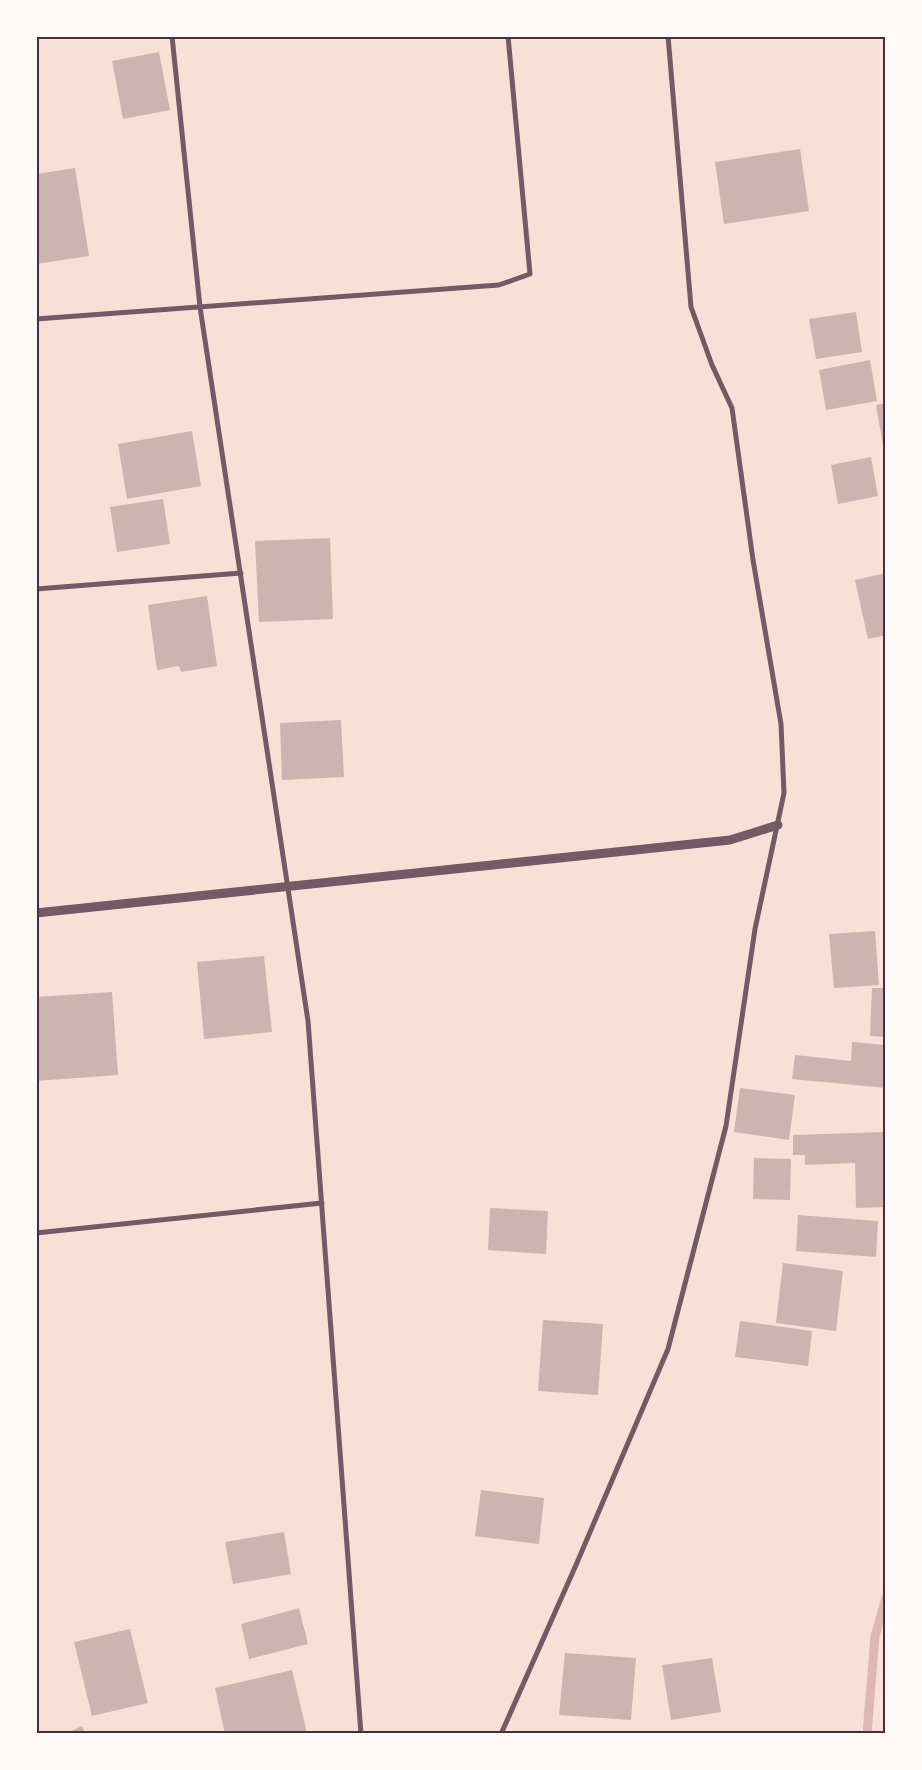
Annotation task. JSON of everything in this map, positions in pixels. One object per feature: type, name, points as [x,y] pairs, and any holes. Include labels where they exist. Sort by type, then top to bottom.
[{"type":"street","points":[[172,36],[200,307],[308,1021],[361,1734]]},
{"type":"street","points":[[36,319],[499,285],[530,274],[508,36]]},
{"type":"street","points":[[501,1734],[576,1565],[668,1349],[726,1126],[755,929],[784,793],[781,724],[753,560],[732,408],[712,365],[691,307],[668,36]]},
{"type":"street","points":[[36,589],[241,573]]},
{"type":"street","points":[[36,913],[730,840],[778,825]]},
{"type":"street","points":[[36,1233],[322,1203]]},
{"type":"building","points":[[159,52],[170,110],[123,119],[112,61]]},
{"type":"building","points":[[800,149],[809,211],[724,224],[715,162]]},
{"type":"building","points":[[75,168],[89,256],[36,264],[36,174]]},
{"type":"building","points":[[856,312],[862,352],[816,359],[809,319]]},
{"type":"building","points":[[870,360],[877,401],[826,410],[819,370]]},
{"type":"building","points":[[886,403],[886,444],[883,445],[876,405]]},
{"type":"building","points":[[192,431],[201,486],[127,499],[118,444]]},
{"type":"building","points":[[871,457],[878,496],[838,504],[831,465]]},
{"type":"building","points":[[163,499],[170,544],[117,552],[110,507]]},
{"type":"building","points":[[330,538],[333,619],[259,622],[255,541]]},
{"type":"building","points":[[886,573],[886,635],[868,639],[855,580]]},
{"type":"building","points":[[207,596],[217,666],[181,672],[179,666],[157,670],[148,605]]},
{"type":"building","points":[[341,720],[344,777],[282,780],[280,723]]},
{"type":"building","points":[[875,931],[879,985],[834,988],[829,934]]},
{"type":"building","points":[[264,956],[272,1032],[204,1039],[197,962]]},
{"type":"building","points":[[872,988],[886,988],[886,1037],[870,1036]]},
{"type":"building","points":[[112,992],[118,1075],[36,1081],[36,997]]},
{"type":"building","points":[[852,1042],[886,1045],[886,1088],[792,1079],[795,1055],[851,1061]]},
{"type":"building","points":[[740,1088],[795,1095],[789,1140],[734,1132]]},
{"type":"building","points":[[884,1132],[886,1207],[856,1208],[855,1163],[805,1165],[805,1155],[793,1155],[793,1135]]},
{"type":"building","points":[[754,1158],[791,1159],[790,1200],[753,1199]]},
{"type":"building","points":[[490,1208],[548,1211],[546,1254],[488,1250]]},
{"type":"building","points":[[798,1215],[878,1221],[876,1257],[796,1251]]},
{"type":"building","points":[[783,1263],[843,1271],[836,1331],[776,1323]]},
{"type":"building","points":[[543,1320],[603,1324],[598,1395],[538,1391]]},
{"type":"building","points":[[740,1321],[812,1331],[808,1366],[735,1357]]},
{"type":"building","points":[[481,1490],[544,1498],[539,1544],[475,1536]]},
{"type":"building","points":[[284,1532],[291,1574],[233,1584],[225,1542]]},
{"type":"building","points":[[299,1608],[308,1644],[249,1659],[241,1624]]},
{"type":"building","points":[[130,1629],[148,1703],[92,1716],[74,1642]]},
{"type":"building","points":[[565,1653],[636,1658],[631,1720],[559,1715]]},
{"type":"building","points":[[712,1658],[721,1712],[671,1720],[662,1665]]},
{"type":"building","points":[[292,1670],[307,1733],[225,1734],[215,1688]]},
{"type":"building","points":[[82,1726],[86,1734],[65,1734]]},
{"type":"waterway","points":[[867,1734],[875,1636],[886,1598]]}]
